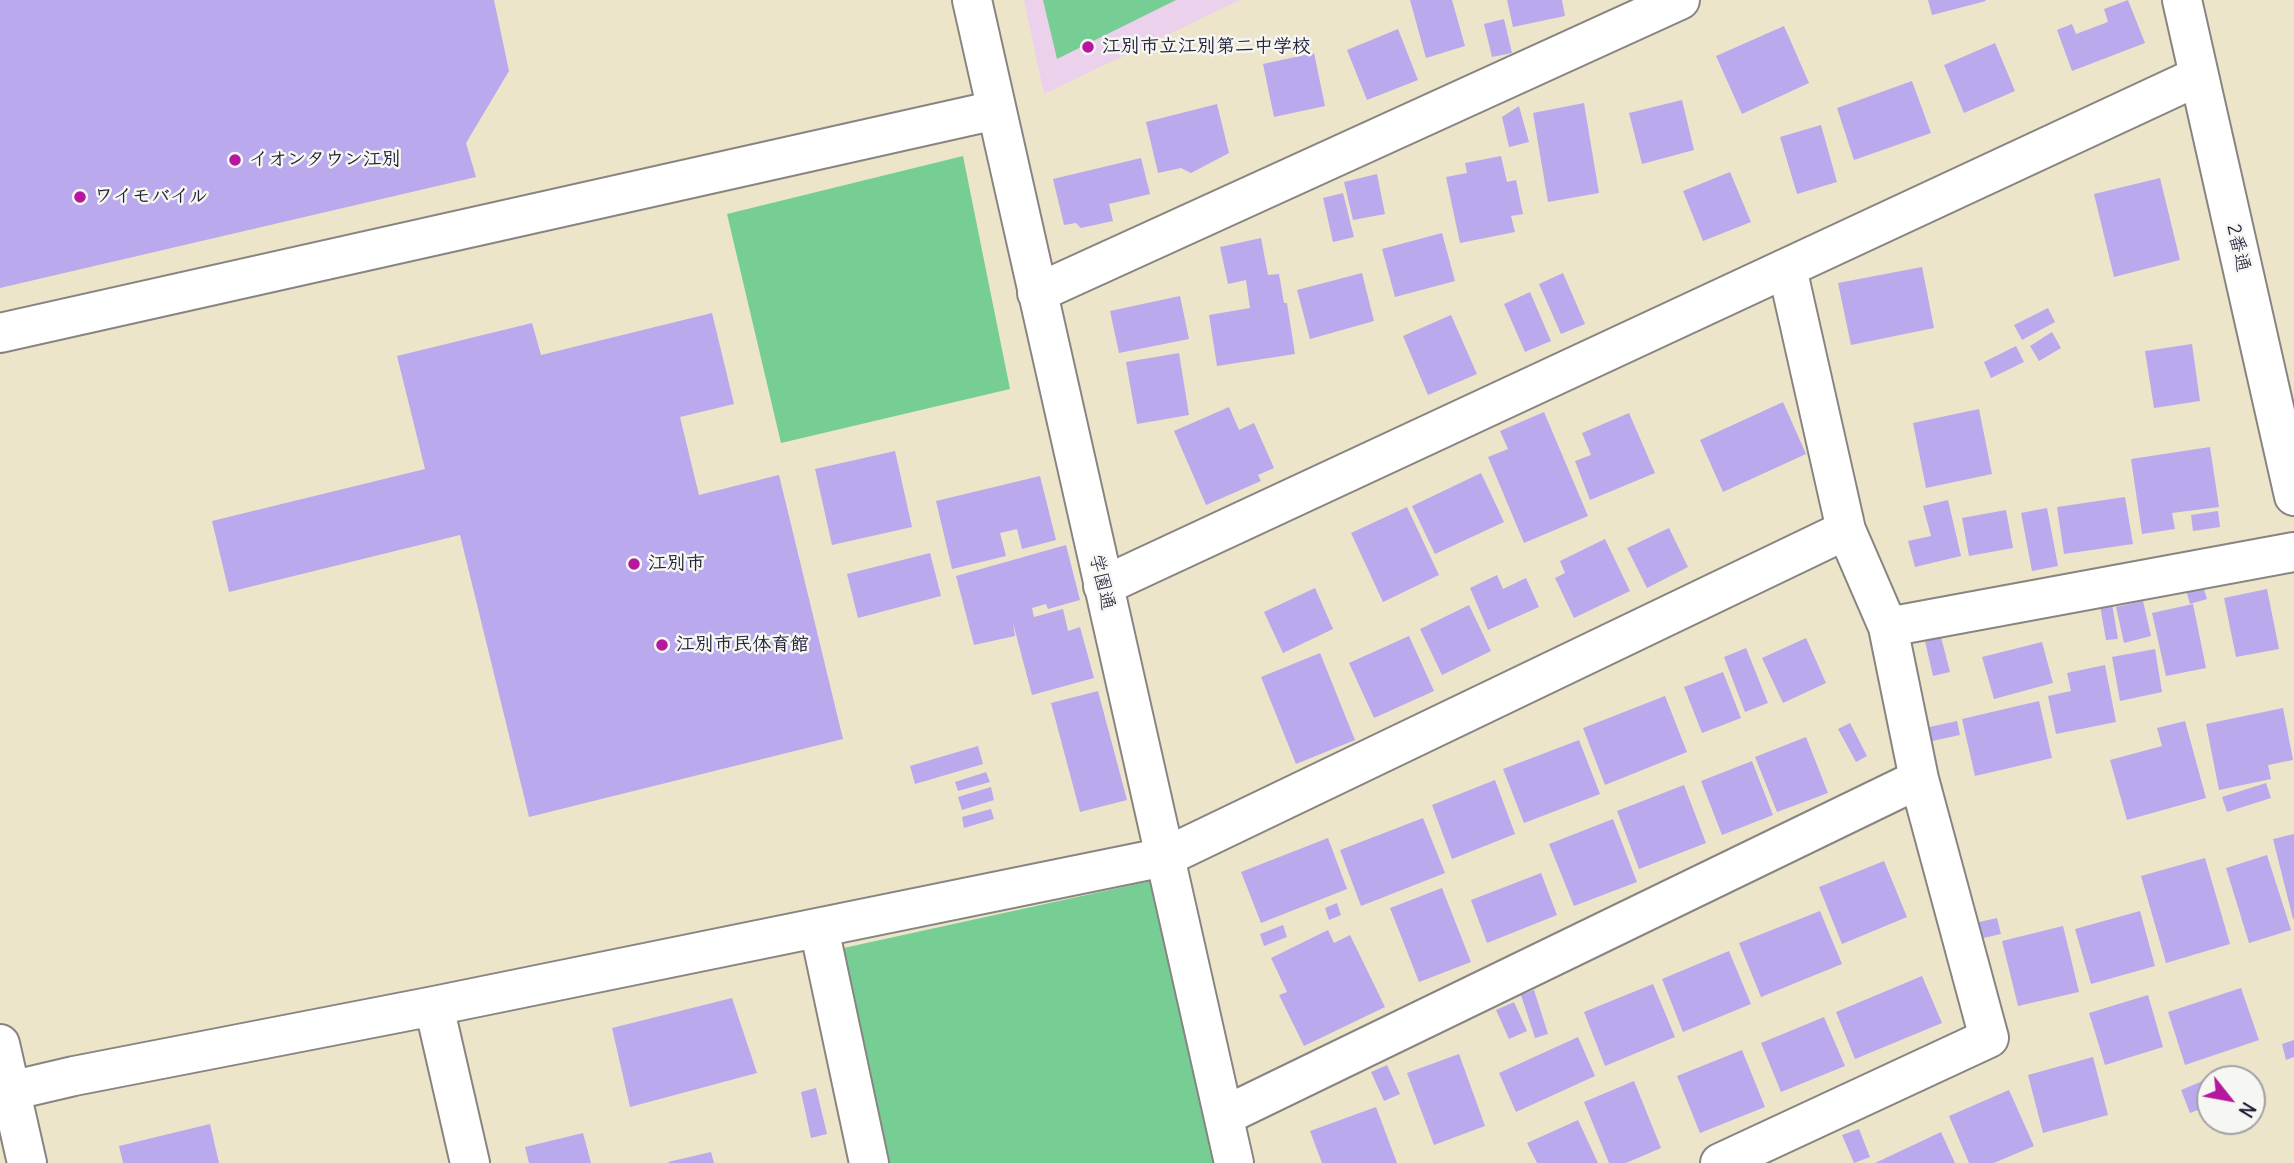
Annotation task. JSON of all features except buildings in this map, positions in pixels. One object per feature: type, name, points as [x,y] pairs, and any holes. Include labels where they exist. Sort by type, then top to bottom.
[{"type":"main road","name":"学園通","points":[[972,0],[1234,1163]]},
{"type":"main road","points":[[1037,293],[1680,0]]},
{"type":"main road","name":"2番通","points":[[2182,0],[2294,496]]},
{"type":"main road","points":[[1103,586],[2199,76]]},
{"type":"main road","points":[[0,333],[996,110]]},
{"type":"main road","points":[[1720,1163],[1989,1038],[1919,779],[1888,627],[1846,530],[1787,268]]},
{"type":"main road","points":[[10,1091],[1165,857],[1846,530]]},
{"type":"main road","points":[[1888,627],[2294,552]]},
{"type":"main road","points":[[1224,1116],[1919,779]]},
{"type":"main road","points":[[819,928],[869,1163]]},
{"type":"main road","points":[[433,1006],[470,1163]]},
{"type":"main road","points":[[0,1044],[27,1163]]},
{"type":"shaded area","name":"江別市立江別第二中学校","points":[[1024,0],[1240,0],[1044,94]]},
{"type":"green space","points":[[1043,0],[1176,0],[1057,59]]},
{"type":"green space","points":[[963,156],[1010,389],[781,443],[727,214]]},
{"type":"green space","points":[[1155,880],[1215,1163],[884,1163],[839,949]]},
{"type":"place","name":"江別市立江別第二中学校","points":[[1088,47]]},
{"type":"place","name":"イオンタウン江別","points":[[235,160]]},
{"type":"place","name":"ワイモバイル","points":[[80,197]]},
{"type":"place","name":"江別市","points":[[634,564]]},
{"type":"place","name":"江別市民体育館","points":[[662,645]]}]
